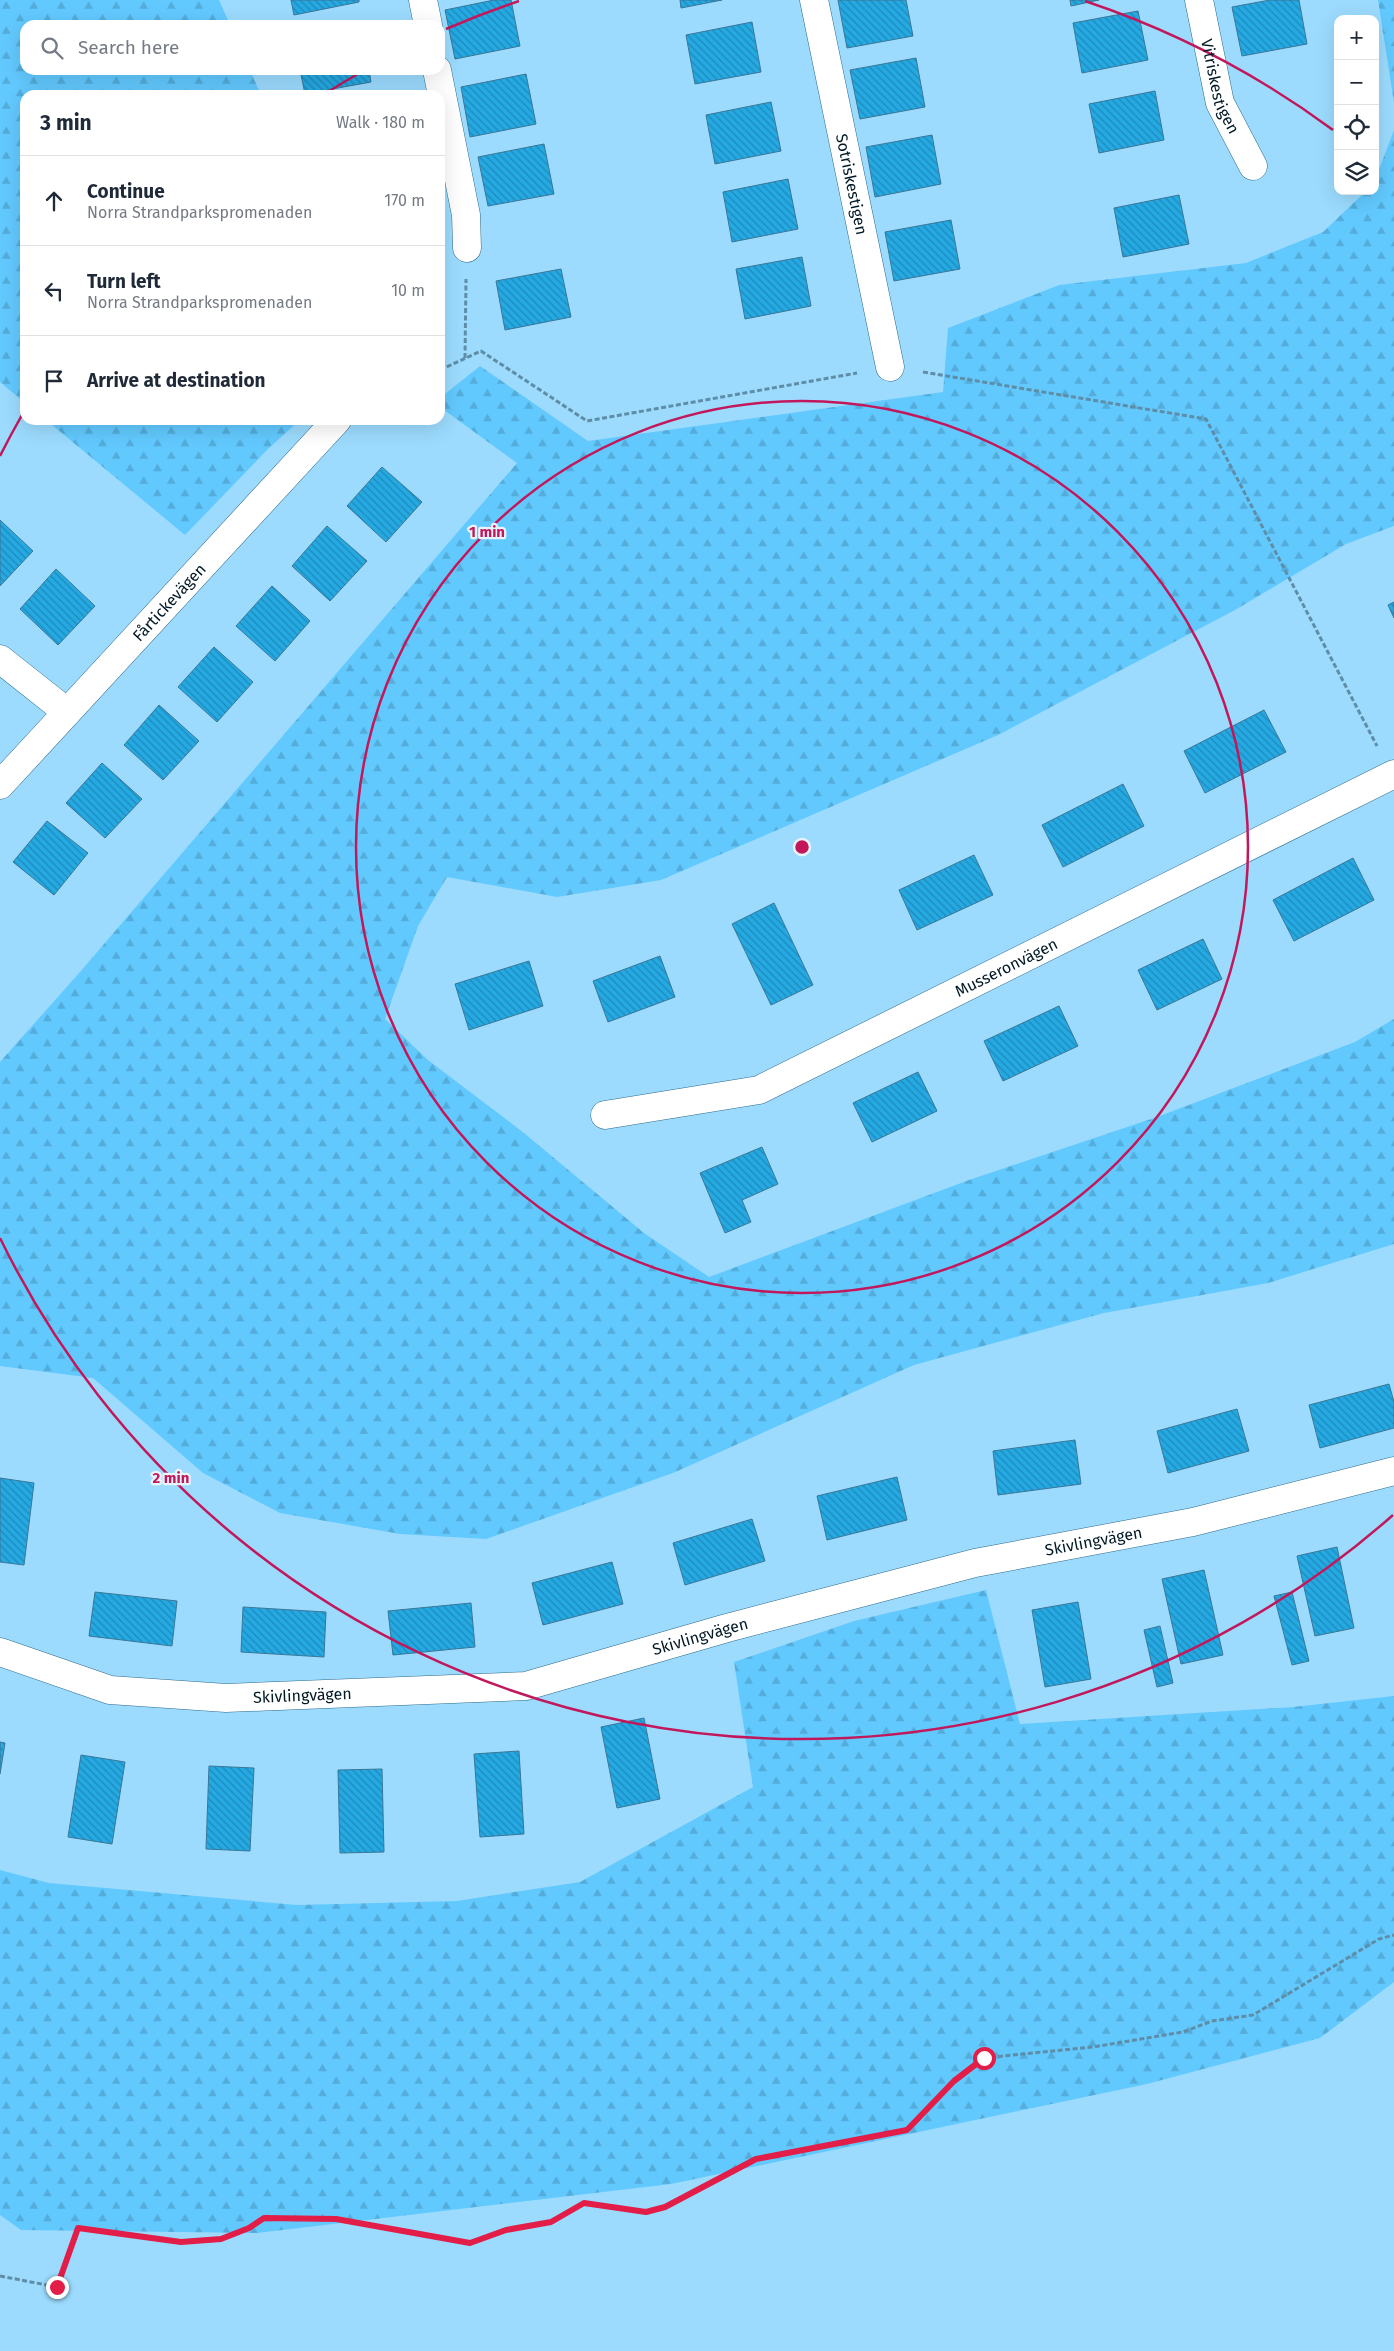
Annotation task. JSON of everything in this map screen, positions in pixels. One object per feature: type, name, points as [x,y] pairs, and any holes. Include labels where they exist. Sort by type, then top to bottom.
[{"type":"street","points":[[423,0],[427,20]]},
{"type":"street","name":"Sotriskestigen","points":[[814,0],[890,367]]},
{"type":"street","name":"Vitriskestigen","points":[[1199,0],[1220,103],[1253,166]]},
{"type":"street","points":[[438,75],[441,90]]},
{"type":"street","points":[[445,110],[466,215],[466,248]]},
{"type":"street","name":"Fårtickevägen","points":[[0,785],[332,425]]},
{"type":"street","points":[[0,659],[67,712]]},
{"type":"street","name":"Musseronvägen","points":[[605,1115],[759,1090],[1393,774]]},
{"type":"street","name":"Skivlingvägen","points":[[0,1652],[110,1690],[226,1698],[526,1686],[727,1628],[975,1563],[1193,1522],[1394,1471]]},
{"type":"path","points":[[465,358],[466,248]]},
{"type":"path","points":[[445,368],[481,350],[587,420],[890,367],[1206,419],[1393,774]]},
{"type":"path","points":[[0,2276],[57,2287],[78,2228],[181,2242],[221,2239],[249,2228],[264,2218],[336,2219],[470,2243],[506,2230],[551,2222],[584,2203],[646,2212],[665,2207],[756,2159],[907,2130],[954,2081],[984,2058],[1092,2047],[1174,2034],[1212,2021],[1253,2015],[1380,1939],[1394,1935]]},
{"type":"green space","points":[[0,0],[219,0],[228,20],[20,20],[20,75],[252,75],[259,90],[20,90],[20,399],[0,382]]},
{"type":"green space","points":[[1378,0],[1394,0],[1394,103]]},
{"type":"green space","points":[[1394,130],[1394,526],[1346,544],[1235,610],[998,735],[661,880],[557,897],[447,877],[418,926],[385,1019],[428,1060],[524,1133],[644,1233],[709,1277],[969,1180],[1157,1117],[1355,1042],[1394,1019],[1394,1244],[1268,1283],[1104,1313],[914,1365],[673,1473],[486,1539],[400,1534],[280,1513],[203,1473],[93,1378],[0,1366],[0,1062],[80,972],[517,463],[445,411],[445,394],[480,366],[588,441],[943,392],[948,328],[1059,285],[1246,263],[1323,232],[1362,195],[1379,195],[1379,169]]},
{"type":"green space","points":[[52,425],[294,425],[269,448],[185,535]]},
{"type":"green space","points":[[986,1590],[1020,1724],[1293,1707],[1394,1696],[1394,1982],[1320,2038],[1147,2084],[671,2184],[257,2233],[21,2230],[0,2215],[0,1870],[49,1883],[297,1905],[457,1901],[580,1882],[753,1787],[734,1662],[854,1621]]},
{"type":"building","points":[[291,0],[359,0],[359,2],[294,15]]},
{"type":"building","points":[[494,0],[511,0],[520,46],[455,59],[445,10]]},
{"type":"building","points":[[680,0],[722,0],[681,8]]},
{"type":"building","points":[[838,0],[906,0],[913,36],[847,48]]},
{"type":"building","points":[[1070,0],[1099,0],[1071,6]]},
{"type":"building","points":[[1270,0],[1299,0],[1307,44],[1242,56],[1232,7]]},
{"type":"building","points":[[1138,11],[1148,60],[1082,73],[1073,23]]},
{"type":"building","points":[[752,22],[761,72],[695,84],[686,35]]},
{"type":"building","points":[[916,58],[925,107],[860,119],[850,70]]},
{"type":"building","points":[[526,74],[536,124],[470,137],[461,87]]},
{"type":"building","points":[[301,75],[370,75],[371,82],[327,90],[304,90]]},
{"type":"building","points":[[1155,91],[1164,140],[1099,153],[1089,104]]},
{"type":"building","points":[[771,102],[781,151],[715,164],[706,115]]},
{"type":"building","points":[[932,135],[941,184],[875,197],[866,147]]},
{"type":"building","points":[[544,144],[554,194],[488,206],[478,157]]},
{"type":"building","points":[[788,179],[798,229],[732,242],[723,192]]},
{"type":"building","points":[[1179,195],[1189,244],[1123,257],[1114,208]]},
{"type":"building","points":[[951,220],[960,269],[894,281],[885,232]]},
{"type":"building","points":[[802,257],[811,306],[745,319],[736,269]]},
{"type":"building","points":[[561,269],[571,317],[505,330],[496,281]]},
{"type":"building","points":[[382,467],[422,502],[386,542],[347,506]]},
{"type":"building","points":[[0,520],[33,551],[0,586]]},
{"type":"building","points":[[327,526],[367,561],[330,601],[292,566]]},
{"type":"building","points":[[56,569],[95,606],[58,645],[20,609]]},
{"type":"building","points":[[272,586],[310,621],[275,661],[236,626]]},
{"type":"building","points":[[1394,602],[1394,618],[1388,605]]},
{"type":"building","points":[[214,647],[253,682],[217,722],[178,687]]},
{"type":"building","points":[[159,705],[199,741],[163,780],[124,745]]},
{"type":"building","points":[[1264,710],[1286,752],[1205,793],[1184,751]]},
{"type":"building","points":[[102,763],[142,799],[105,838],[66,803]]},
{"type":"building","points":[[1123,784],[1144,826],[1063,867],[1042,825]]},
{"type":"building","points":[[47,821],[88,853],[54,895],[13,862]]},
{"type":"building","points":[[974,855],[993,895],[917,930],[899,890]]},
{"type":"building","points":[[1353,858],[1374,900],[1294,941],[1273,900]]},
{"type":"building","points":[[774,903],[813,985],[771,1005],[732,924]]},
{"type":"building","points":[[1203,939],[1222,979],[1157,1010],[1138,970]]},
{"type":"building","points":[[660,956],[675,997],[608,1022],[593,981]]},
{"type":"building","points":[[529,961],[543,1006],[469,1030],[455,984]]},
{"type":"building","points":[[1059,1006],[1078,1046],[1003,1081],[984,1041]]},
{"type":"building","points":[[918,1072],[937,1111],[872,1142],[853,1103]]},
{"type":"building","points":[[762,1147],[778,1184],[742,1200],[751,1222],[725,1233],[700,1173]]},
{"type":"building","points":[[1389,1384],[1394,1402],[1394,1428],[1320,1448],[1309,1405]]},
{"type":"building","points":[[1237,1409],[1249,1451],[1168,1473],[1157,1431]]},
{"type":"building","points":[[1075,1440],[1081,1484],[998,1495],[993,1451]]},
{"type":"building","points":[[897,1477],[907,1520],[827,1540],[817,1496]]},
{"type":"building","points":[[0,1478],[34,1483],[24,1565],[0,1562]]},
{"type":"building","points":[[752,1519],[765,1561],[685,1585],[673,1543]]},
{"type":"building","points":[[1337,1547],[1354,1628],[1315,1636],[1297,1556]]},
{"type":"building","points":[[612,1562],[623,1604],[543,1625],[532,1583]]},
{"type":"building","points":[[1204,1570],[1223,1655],[1181,1664],[1162,1579]]},
{"type":"building","points":[[95,1592],[177,1601],[172,1646],[89,1636]]},
{"type":"building","points":[[1292,1592],[1309,1661],[1292,1665],[1274,1596]]},
{"type":"building","points":[[1078,1602],[1091,1679],[1045,1687],[1032,1610]]},
{"type":"building","points":[[471,1603],[475,1647],[393,1655],[388,1611]]},
{"type":"building","points":[[243,1607],[326,1612],[324,1657],[241,1652]]},
{"type":"building","points":[[1160,1626],[1173,1683],[1157,1687],[1144,1630]]},
{"type":"building","points":[[644,1718],[660,1799],[617,1808],[601,1727]]},
{"type":"building","points":[[0,1742],[5,1743],[0,1774]]},
{"type":"building","points":[[519,1751],[524,1834],[480,1837],[474,1754]]},
{"type":"building","points":[[81,1755],[125,1762],[112,1844],[68,1837]]},
{"type":"building","points":[[209,1766],[254,1768],[250,1851],[206,1849]]},
{"type":"building","points":[[382,1769],[384,1852],[340,1853],[338,1770]]},
{"type":"route","points":[[57,2287],[78,2228],[133,2237],[181,2242],[221,2239],[249,2228],[264,2218],[336,2219],[470,2243],[506,2230],[551,2222],[584,2203],[646,2212],[665,2207],[756,2159],[907,2130],[954,2081],[984,2058]]}]
